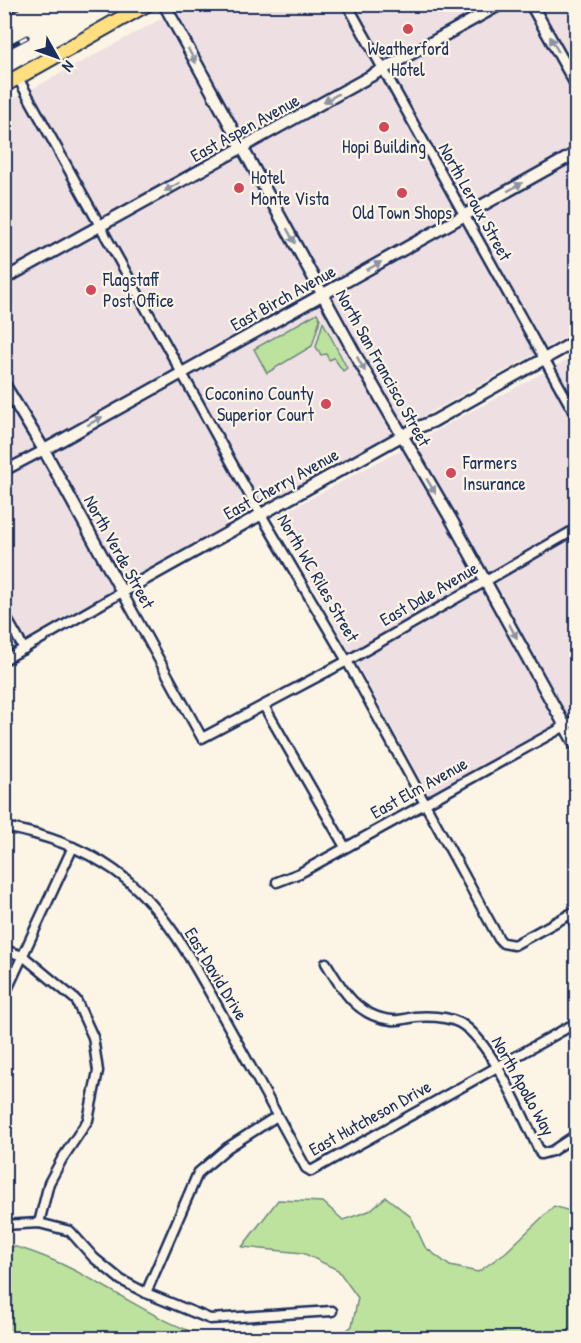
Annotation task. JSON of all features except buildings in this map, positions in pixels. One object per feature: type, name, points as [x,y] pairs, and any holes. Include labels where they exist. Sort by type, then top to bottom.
[{"type":"main road","points":[[4,86],[147,4]]},
{"type":"street","name":"North San Francisco Street","points":[[164,4],[241,148],[576,746]]},
{"type":"street","name":"North Leroux Street","points":[[347,4],[576,416]]},
{"type":"street","name":"East Aspen Avenue","points":[[4,279],[501,4]]},
{"type":"street","points":[[531,4],[576,84]]},
{"type":"street","name":"North WC Riles Street","points":[[18,78],[261,514],[346,661],[499,939],[503,943],[514,945],[573,913]]},
{"type":"street","name":"East Birch Avenue","points":[[4,471],[576,153]]},
{"type":"street","name":"East Cherry Avenue","points":[[4,660],[261,514],[576,341]]},
{"type":"street","name":"North Verde Street","points":[[4,384],[44,450],[202,738]]},
{"type":"street","name":"East Dale Avenue","points":[[202,738],[346,661],[576,529]]},
{"type":"street","points":[[4,614],[24,649]]},
{"type":"street","points":[[264,706],[345,847]]},
{"type":"street","name":"East Elm Avenue","points":[[277,882],[300,873],[576,720]]},
{"type":"street","name":"East David Drive","points":[[4,827],[38,833],[73,846],[114,870],[146,897],[192,961],[277,1116]]},
{"type":"street","points":[[4,996],[73,846]]},
{"type":"street","points":[[573,913],[576,926]]},
{"type":"street","points":[[4,950],[23,956],[76,1000],[93,1036],[98,1071],[88,1120],[62,1158],[49,1183],[39,1223]]},
{"type":"street","name":"North Apollo Way","points":[[326,963],[343,992],[365,1012],[393,1020],[432,1015],[459,1022],[476,1035],[496,1067],[541,1154],[552,1151],[576,1135]]},
{"type":"street","name":"East Hutcheson Drive","points":[[277,1116],[306,1168],[311,1171],[576,1023]]},
{"type":"street","points":[[146,1293],[198,1173],[226,1148],[277,1116]]},
{"type":"street","points":[[4,1225],[39,1223],[70,1231],[94,1258],[121,1280],[146,1293],[210,1319],[332,1311]]},
{"type":"shaded area","points":[[183,5],[576,5],[576,331],[24,640],[4,602],[4,104]]},
{"type":"shaded area","points":[[576,355],[576,712],[429,795],[276,517]]},
{"type":"green space","points":[[317,313],[320,319],[312,346],[267,373],[254,349]]},
{"type":"green space","points":[[323,322],[347,368],[343,371],[334,358],[329,360],[326,354],[321,355],[316,347]]},
{"type":"green space","points":[[386,1197],[411,1217],[425,1247],[450,1266],[478,1272],[506,1252],[554,1206],[576,1213],[576,1338],[337,1338],[352,1326],[358,1298],[338,1270],[303,1253],[242,1247],[278,1200],[323,1202],[343,1220],[369,1211]]},
{"type":"green space","points":[[5,1245],[25,1249],[57,1262],[170,1323],[210,1338],[5,1338]]},
{"type":"railway","points":[[4,15],[23,4]]},
{"type":"railway","points":[[4,49],[27,37]]},
{"type":"place","name":"Weatherford Hotel","points":[[408,29]]},
{"type":"place","name":"Hopi Building","points":[[384,127]]},
{"type":"place","name":"Hotel Monte Vista","points":[[239,188]]},
{"type":"place","name":"Old Town Shops","points":[[402,193]]},
{"type":"place","name":"Flagstaff Post Office","points":[[91,290]]},
{"type":"place","name":"Coconino County Superior Court","points":[[326,404]]},
{"type":"place","name":"Farmers Insurance","points":[[451,473]]}]
